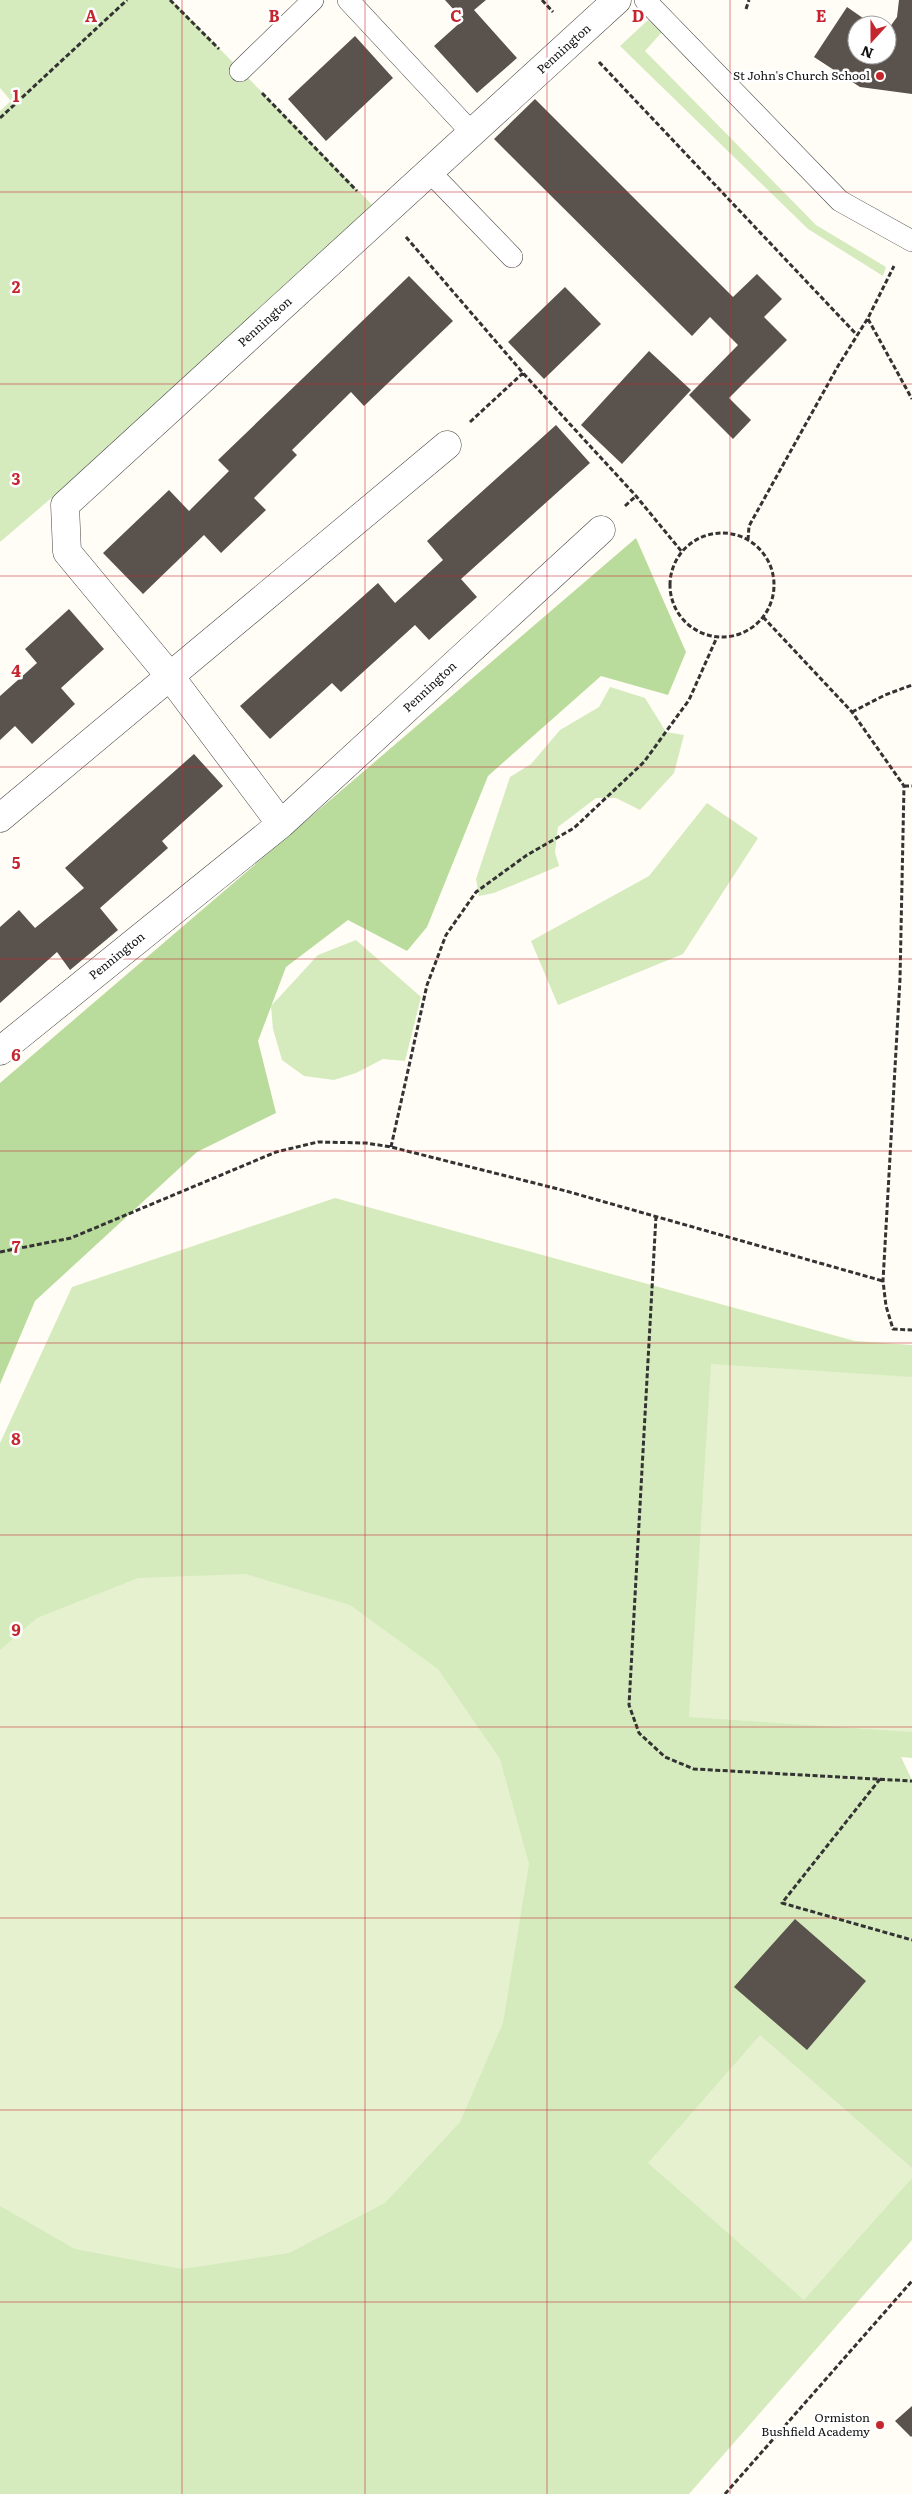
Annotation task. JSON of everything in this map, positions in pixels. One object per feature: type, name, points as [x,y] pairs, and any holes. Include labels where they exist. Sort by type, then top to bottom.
[{"type":"street","name":"Pennington","points":[[281,824],[168,675],[67,552],[65,505],[617,0]]},
{"type":"street","points":[[0,818],[168,675],[447,445]]},
{"type":"street","name":"Pennington","points":[[0,1051],[281,824],[601,530]]},
{"type":"lane","points":[[240,71],[313,0]]},
{"type":"lane","points":[[348,0],[472,133]]},
{"type":"lane","points":[[644,0],[840,201],[910,240]]},
{"type":"lane","points":[[429,171],[512,257]]},
{"type":"path","points":[[0,118],[127,0]]},
{"type":"path","points":[[746,9],[749,0]]},
{"type":"path","points":[[595,58],[857,335]]},
{"type":"path","points":[[401,231],[523,373],[636,496],[682,552]]},
{"type":"path","points":[[748,540],[749,526],[868,318],[910,240]]},
{"type":"path","points":[[868,318],[912,399]]},
{"type":"path","points":[[447,445],[523,373]]},
{"type":"path","points":[[720,533],[748,540],[762,551],[771,566],[774,584],[772,602],[763,618],[750,629],[734,636],[717,637],[701,633],[688,625],[677,612],[671,598],[670,581],[674,565],[682,552],[692,542],[705,535],[720,533]]},
{"type":"path","points":[[763,618],[852,712],[904,786],[900,979],[883,1281],[886,1306],[893,1329],[912,1330]]},
{"type":"path","points":[[392,1147],[427,985],[446,935],[476,892],[527,855],[574,828],[644,762],[689,700],[717,637]]},
{"type":"path","points":[[852,712],[885,695],[912,685]]},
{"type":"path","points":[[904,786],[912,786]]},
{"type":"path","points":[[0,1252],[70,1238],[276,1152],[318,1142],[366,1143],[392,1147],[566,1191],[883,1281]]},
{"type":"path","points":[[656,1216],[629,1705],[639,1733],[665,1756],[694,1769],[912,1781]]},
{"type":"path","points":[[880,1779],[782,1903],[912,1940]]},
{"type":"path","points":[[725,2494],[912,2281]]},
{"type":"green space","points":[[0,0],[172,0],[382,215],[0,542],[0,111],[11,101],[0,88]]},
{"type":"green space","points":[[648,20],[662,32],[645,51],[816,225],[886,267],[883,276],[808,229],[620,46]]},
{"type":"green space","points":[[636,538],[686,652],[668,695],[601,676],[488,776],[427,927],[407,951],[348,920],[286,967],[258,1041],[276,1113],[197,1152],[35,1301],[0,1384],[0,1083]]},
{"type":"green space","points":[[610,687],[645,698],[666,732],[684,735],[674,773],[640,810],[616,798],[596,798],[558,827],[555,852],[559,866],[494,893],[479,896],[476,879],[510,777],[531,764],[560,730],[599,707]]},
{"type":"green space","points":[[707,803],[758,838],[683,954],[558,1005],[531,941],[649,876]]},
{"type":"green space","points":[[356,940],[421,997],[405,1061],[383,1059],[356,1073],[334,1080],[304,1076],[282,1060],[273,1029],[271,1006],[318,955]]},
{"type":"green space","points":[[335,1198],[855,1341],[912,1345],[912,1758],[901,1757],[912,1780],[912,2240],[689,2494],[0,2494],[0,1443],[72,1287]]},
{"type":"green space","points":[[711,1364],[912,1377],[912,1732],[689,1717]]},
{"type":"green space","points":[[246,1574],[350,1605],[438,1669],[500,1759],[529,1864],[503,2023],[460,2122],[385,2203],[289,2253],[182,2269],[75,2249],[0,2206],[0,1650],[37,1618],[138,1578]]},
{"type":"green space","points":[[760,2035],[912,2168],[912,2178],[804,2300],[648,2163]]},
{"type":"building","points":[[445,0],[486,0],[474,10],[517,58],[477,93],[434,46],[463,20]]},
{"type":"building","points":[[899,0],[912,0],[912,94],[860,87],[814,57],[847,7],[859,15],[847,15],[847,65],[897,65]]},
{"type":"building","points":[[355,36],[393,78],[326,141],[288,99]]},
{"type":"building","points":[[535,99],[733,297],[757,274],[782,299],[764,317],[787,340],[729,398],[751,420],[733,439],[689,395],[738,345],[710,317],[692,336],[494,139]]},
{"type":"building","points":[[409,276],[453,321],[364,406],[351,392],[292,450],[297,455],[254,498],[266,510],[221,553],[204,535],[143,594],[103,553],[169,490],[189,511],[229,471],[218,460]]},
{"type":"building","points":[[565,287],[601,324],[544,379],[508,342]]},
{"type":"building","points":[[649,351],[691,390],[622,464],[581,425]]},
{"type":"building","points":[[556,425],[590,463],[461,579],[477,597],[429,640],[415,625],[341,692],[332,683],[270,739],[240,706],[378,583],[395,603],[443,560],[427,541]]},
{"type":"building","points":[[69,609],[104,649],[61,688],[75,704],[32,744],[15,726],[0,740],[0,696],[37,663],[25,649]]},
{"type":"building","points":[[194,754],[223,786],[162,841],[168,848],[100,908],[118,930],[70,970],[57,952],[0,1003],[0,927],[19,910],[35,928],[84,888],[65,868]]},
{"type":"building","points":[[795,1919],[866,1981],[807,2050],[734,1987]]},
{"type":"building","name":"Ormiston Bushfield Academy","points":[[912,2406],[912,2436],[911,2437],[895,2421]]},
{"type":"place","name":"St John's Church School","points":[[880,76]]},
{"type":"place","name":"Ormiston Bushfield Academy","points":[[880,2425]]}]
